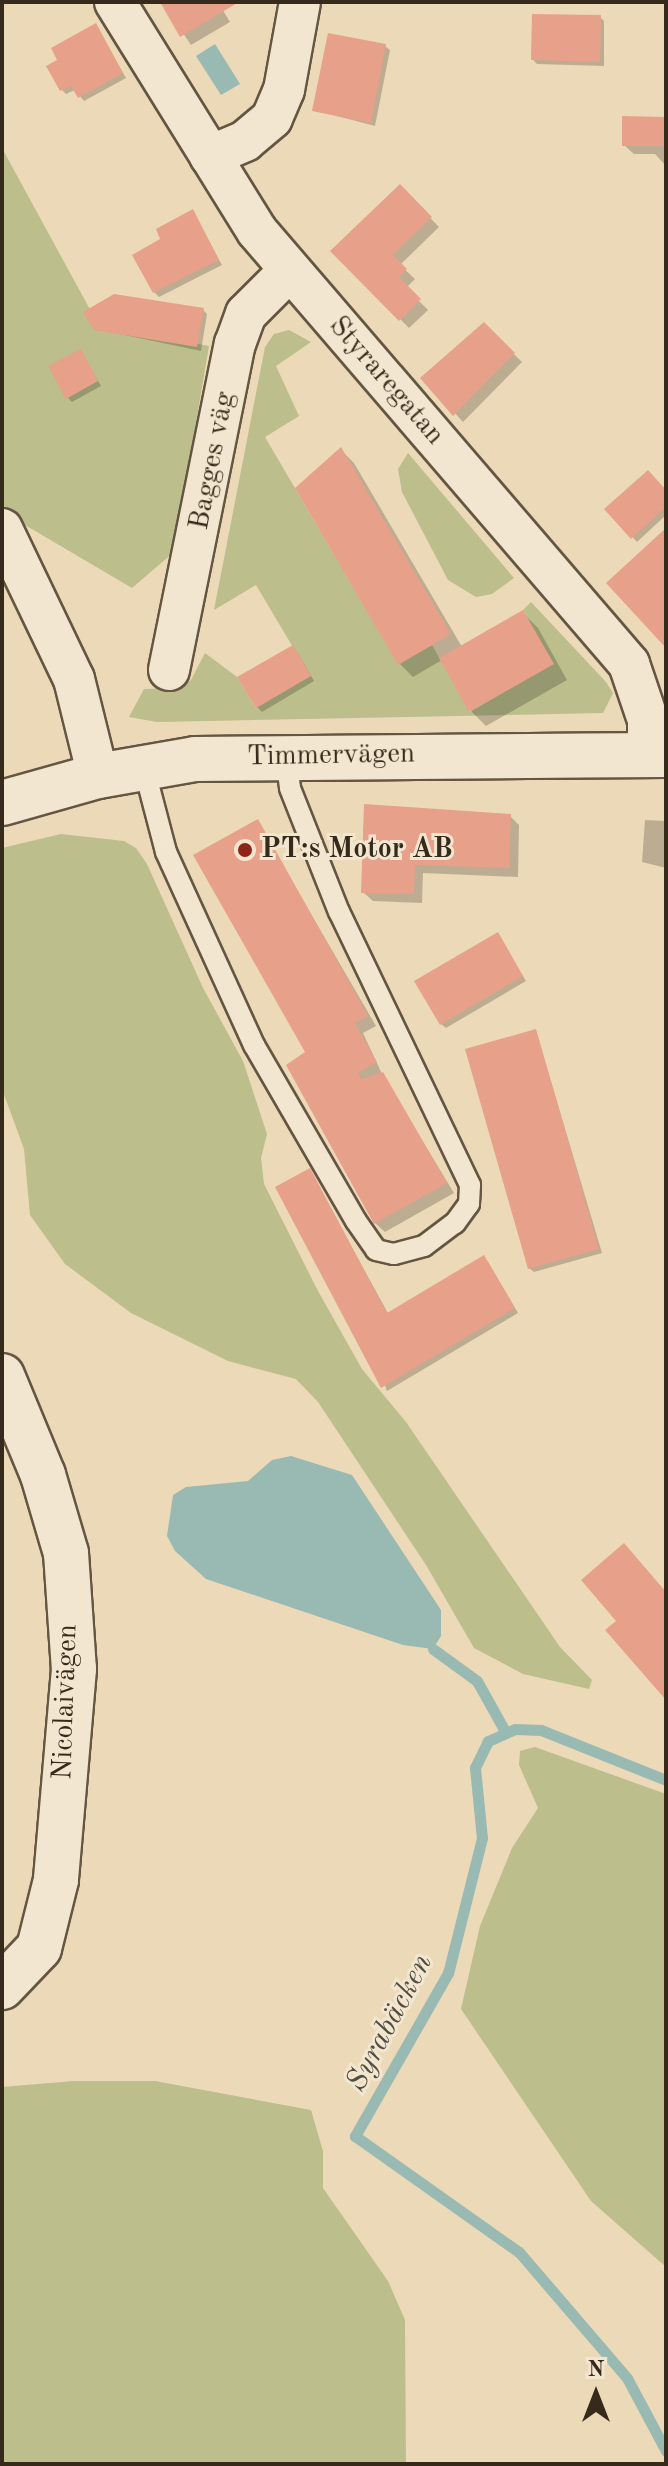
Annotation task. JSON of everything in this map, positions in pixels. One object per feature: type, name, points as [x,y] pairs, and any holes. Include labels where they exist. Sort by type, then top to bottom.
[{"type":"street","name":"Styraregatan","points":[[115,2],[257,231],[629,664],[657,755]]},
{"type":"street","points":[[210,156],[245,141],[272,118],[284,90],[300,2]]},
{"type":"street","name":"Bagges väg","points":[[169,670],[235,344],[246,314],[290,270]]},
{"type":"street","points":[[2,529],[74,679],[98,776]]},
{"type":"street","name":"Timmervägen","points":[[2,803],[98,776],[195,759],[286,755],[657,755]]},
{"type":"street","name":"Nicolaivägen","points":[[2,1376],[43,1475],[66,1553],[74,1669],[57,1865],[40,1941],[2,1987]]},
{"type":"lane","points":[[144,768],[166,852],[254,1045],[356,1221],[376,1250],[394,1254],[424,1246],[455,1223],[469,1204],[470,1185],[339,912],[290,788],[286,755]]},
{"type":"green space","points":[[2,148],[99,326],[209,346],[174,552],[132,588],[8,515],[2,503]]},
{"type":"green space","points":[[289,330],[311,342],[276,366],[299,416],[265,437],[398,664],[432,645],[470,712],[553,664],[523,610],[531,602],[606,682],[613,693],[603,713],[157,722],[129,717],[144,689],[180,688],[191,680],[205,653],[237,677],[256,708],[310,676],[256,585],[214,610],[265,347],[274,334]]},
{"type":"green space","points":[[408,453],[514,578],[492,594],[476,597],[448,580],[402,492],[398,469]]},
{"type":"green space","points":[[61,834],[124,841],[136,848],[147,864],[203,988],[243,1061],[267,1134],[261,1158],[264,1184],[318,1291],[362,1369],[406,1422],[560,1647],[592,1680],[589,1689],[523,1674],[474,1648],[426,1565],[318,1402],[296,1379],[228,1361],[131,1313],[65,1264],[30,1215],[24,1149],[2,1089],[2,848]]},
{"type":"green space","points":[[535,1747],[666,1794],[666,2267],[591,2201],[461,2009],[480,1926],[512,1848],[538,1808],[519,1765],[520,1751]]},
{"type":"green space","points":[[74,2081],[155,2081],[311,2110],[323,2151],[323,2188],[388,2281],[405,2320],[406,2464],[2,2464],[2,2087]]},
{"type":"water","points":[[215,44],[240,84],[221,95],[196,56]]},
{"type":"water","points":[[291,1456],[352,1475],[441,1610],[441,1636],[433,1649],[403,1645],[206,1579],[175,1551],[167,1536],[173,1495],[186,1487],[248,1481],[272,1460]]},
{"type":"building","points":[[160,2],[239,2],[180,37]]},
{"type":"building","points":[[532,14],[601,15],[600,62],[531,60]]},
{"type":"building","points":[[96,23],[123,73],[78,98],[71,86],[60,91],[46,66],[57,60],[51,48]]},
{"type":"building","points":[[328,33],[386,44],[371,123],[312,111]]},
{"type":"building","points":[[622,116],[666,117],[666,146],[622,146]]},
{"type":"building","points":[[400,184],[432,217],[393,255],[407,269],[399,277],[421,299],[399,321],[330,251]]},
{"type":"building","points":[[193,209],[219,260],[153,293],[132,255],[160,239],[156,229]]},
{"type":"building","points":[[114,294],[204,308],[197,347],[94,330],[83,312]]},
{"type":"building","points":[[484,322],[515,353],[453,416],[420,378]]},
{"type":"building","points":[[81,349],[98,381],[66,399],[48,366]]},
{"type":"building","points":[[341,447],[451,634],[398,665],[295,488]]},
{"type":"building","points":[[648,470],[666,490],[666,507],[631,539],[604,509]]},
{"type":"building","points":[[666,528],[666,648],[606,583]]},
{"type":"building","points":[[523,610],[554,664],[469,712],[439,658]]},
{"type":"building","points":[[293,645],[311,676],[256,708],[237,677]]},
{"type":"building","points":[[364,804],[511,814],[509,868],[415,865],[414,894],[361,893]]},
{"type":"building","points":[[258,819],[368,1016],[355,1023],[377,1062],[358,1073],[361,1079],[383,1072],[447,1183],[374,1224],[286,1065],[305,1052],[193,855]]},
{"type":"building","points":[[498,932],[523,976],[440,1025],[414,981]]},
{"type":"building","points":[[536,1029],[599,1249],[528,1269],[465,1049]]},
{"type":"building","points":[[310,1168],[387,1313],[484,1255],[515,1308],[381,1388],[275,1187]]},
{"type":"building","points":[[624,1543],[666,1592],[666,1700],[605,1630],[616,1621],[581,1580]]},
{"type":"waterway","points":[[433,1649],[477,1681],[505,1731]]},
{"type":"waterway","name":"Syrabäcken","points":[[666,1780],[541,1730],[515,1729],[488,1741],[475,1768],[482,1838],[448,1973],[355,2136],[519,2252],[627,2378],[666,2451]]},
{"type":"place","name":"PT:s Motor AB","points":[[245,850]]}]
